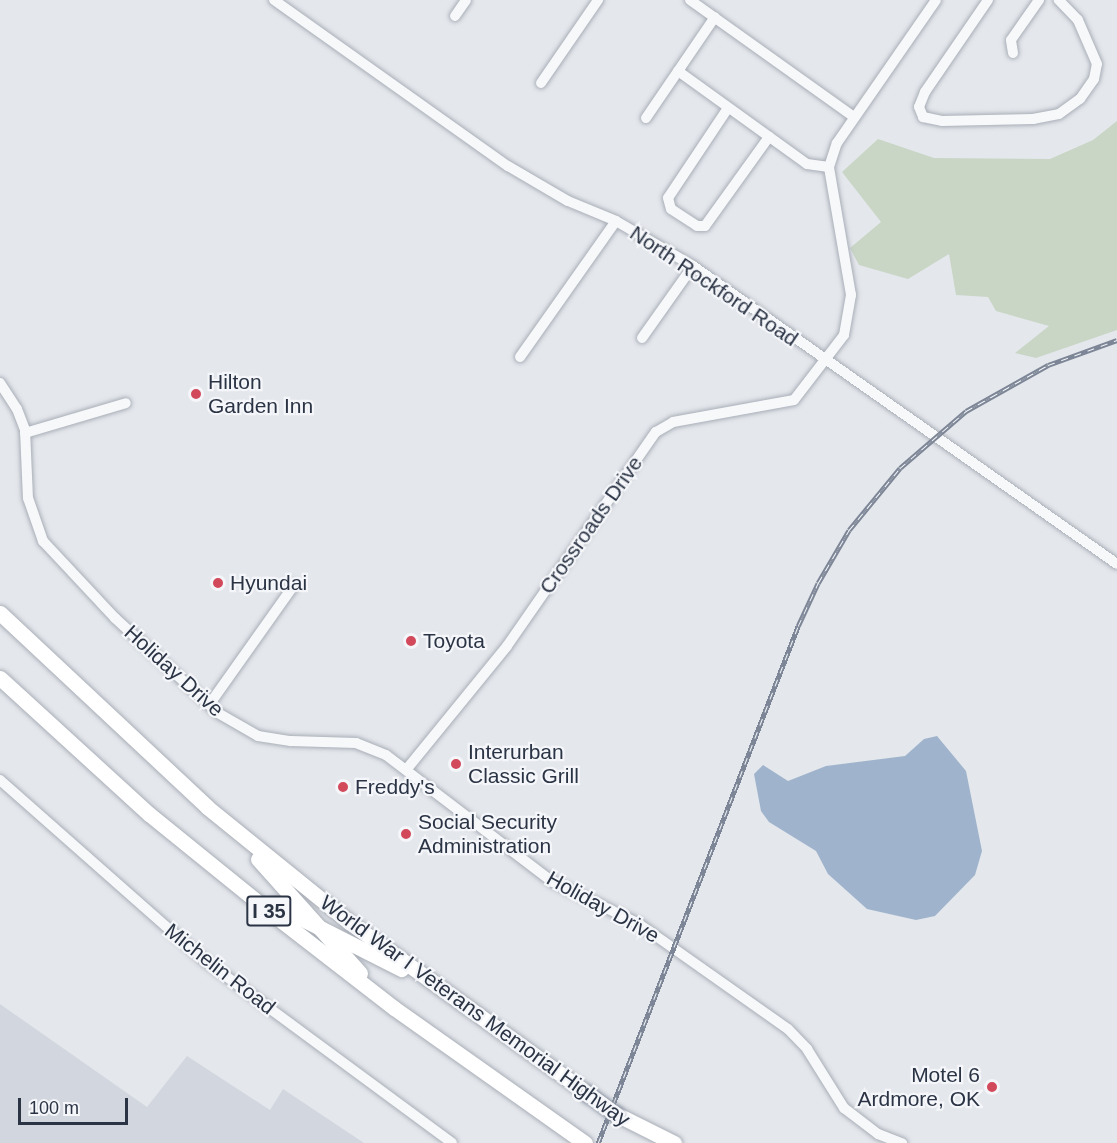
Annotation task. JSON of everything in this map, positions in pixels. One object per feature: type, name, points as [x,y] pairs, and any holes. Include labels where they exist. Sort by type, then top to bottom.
[{"type":"highway","name":"World War I Veterans Memorial Highway","points":[[0,613],[207,807],[426,980],[616,1114],[636,1125],[657,1143]]},
{"type":"highway","name":"World War I Veterans Memorial Highway","points":[[0,678],[149,814],[196,852],[394,1008],[555,1122],[575,1140]]},
{"type":"highway","points":[[207,807],[394,1008]]},
{"type":"highway","points":[[196,852],[254,892],[323,932],[426,980]]},
{"type":"highway","points":[[636,1125],[674,1143]]},
{"type":"street","name":"North Rockford Road","points":[[274,0],[508,166],[568,201],[616,221],[693,266],[825,361],[1117,564]]},
{"type":"street","points":[[455,16],[466,0]]},
{"type":"street","points":[[541,83],[598,0]]},
{"type":"street","points":[[690,0],[854,117]]},
{"type":"street","points":[[678,71],[807,164],[829,167],[837,143],[936,0]]},
{"type":"street","points":[[988,0],[925,92],[919,107],[923,117],[942,121],[1033,119],[1059,114],[1080,99],[1094,79],[1097,64],[1078,20],[1059,0]]},
{"type":"street","points":[[1013,53],[1011,40],[1039,0]]},
{"type":"street","points":[[646,118],[715,17]]},
{"type":"street","points":[[728,108],[668,198],[671,209],[697,226],[705,226],[769,137]]},
{"type":"street","name":"Crossroads Drive","points":[[406,770],[507,646],[656,432],[673,422],[789,402],[799,396],[844,335],[851,308],[829,167]]},
{"type":"street","points":[[520,357],[616,221]]},
{"type":"street","points":[[642,338],[693,266]]},
{"type":"street","name":"Holiday Drive","points":[[0,383],[17,409],[25,433],[28,498],[43,541],[90,593],[209,705],[242,729],[258,736],[291,741],[356,743],[387,755],[542,874],[566,890],[639,924],[788,1029],[814,1058],[830,1091],[844,1108],[878,1134],[902,1143]]},
{"type":"street","points":[[25,433],[126,403]]},
{"type":"street","points":[[209,705],[294,585]]},
{"type":"street","name":"Michelin Road","points":[[0,780],[204,960],[452,1143]]},
{"type":"shaded area","points":[[0,1004],[147,1107],[187,1056],[270,1110],[283,1089],[364,1143],[0,1143]]},
{"type":"green space","points":[[1117,121],[1117,330],[1036,358],[1015,353],[1049,326],[996,311],[988,297],[956,295],[949,254],[908,279],[859,265],[850,248],[881,222],[842,172],[878,139],[934,158],[1050,159],[1093,140]]},
{"type":"water","points":[[937,736],[966,771],[982,851],[975,875],[935,916],[916,920],[867,909],[828,874],[816,851],[769,822],[761,811],[754,774],[763,765],[788,781],[826,766],[905,756],[924,739]]},
{"type":"railway","points":[[598,1143],[798,626],[818,583],[849,530],[900,468],[966,411],[1048,365],[1117,340]]},
{"type":"place","name":"Hilton Garden Inn","points":[[196,394]]},
{"type":"place","name":"Hyundai","points":[[218,583]]},
{"type":"place","name":"Toyota","points":[[411,641]]},
{"type":"place","name":"Interurban Classic Grill","points":[[456,764]]},
{"type":"place","name":"Freddy's","points":[[343,787]]},
{"type":"place","name":"Social Security Administration","points":[[406,834]]},
{"type":"place","name":"Motel 6 Ardmore, OK","points":[[992,1087]]}]
